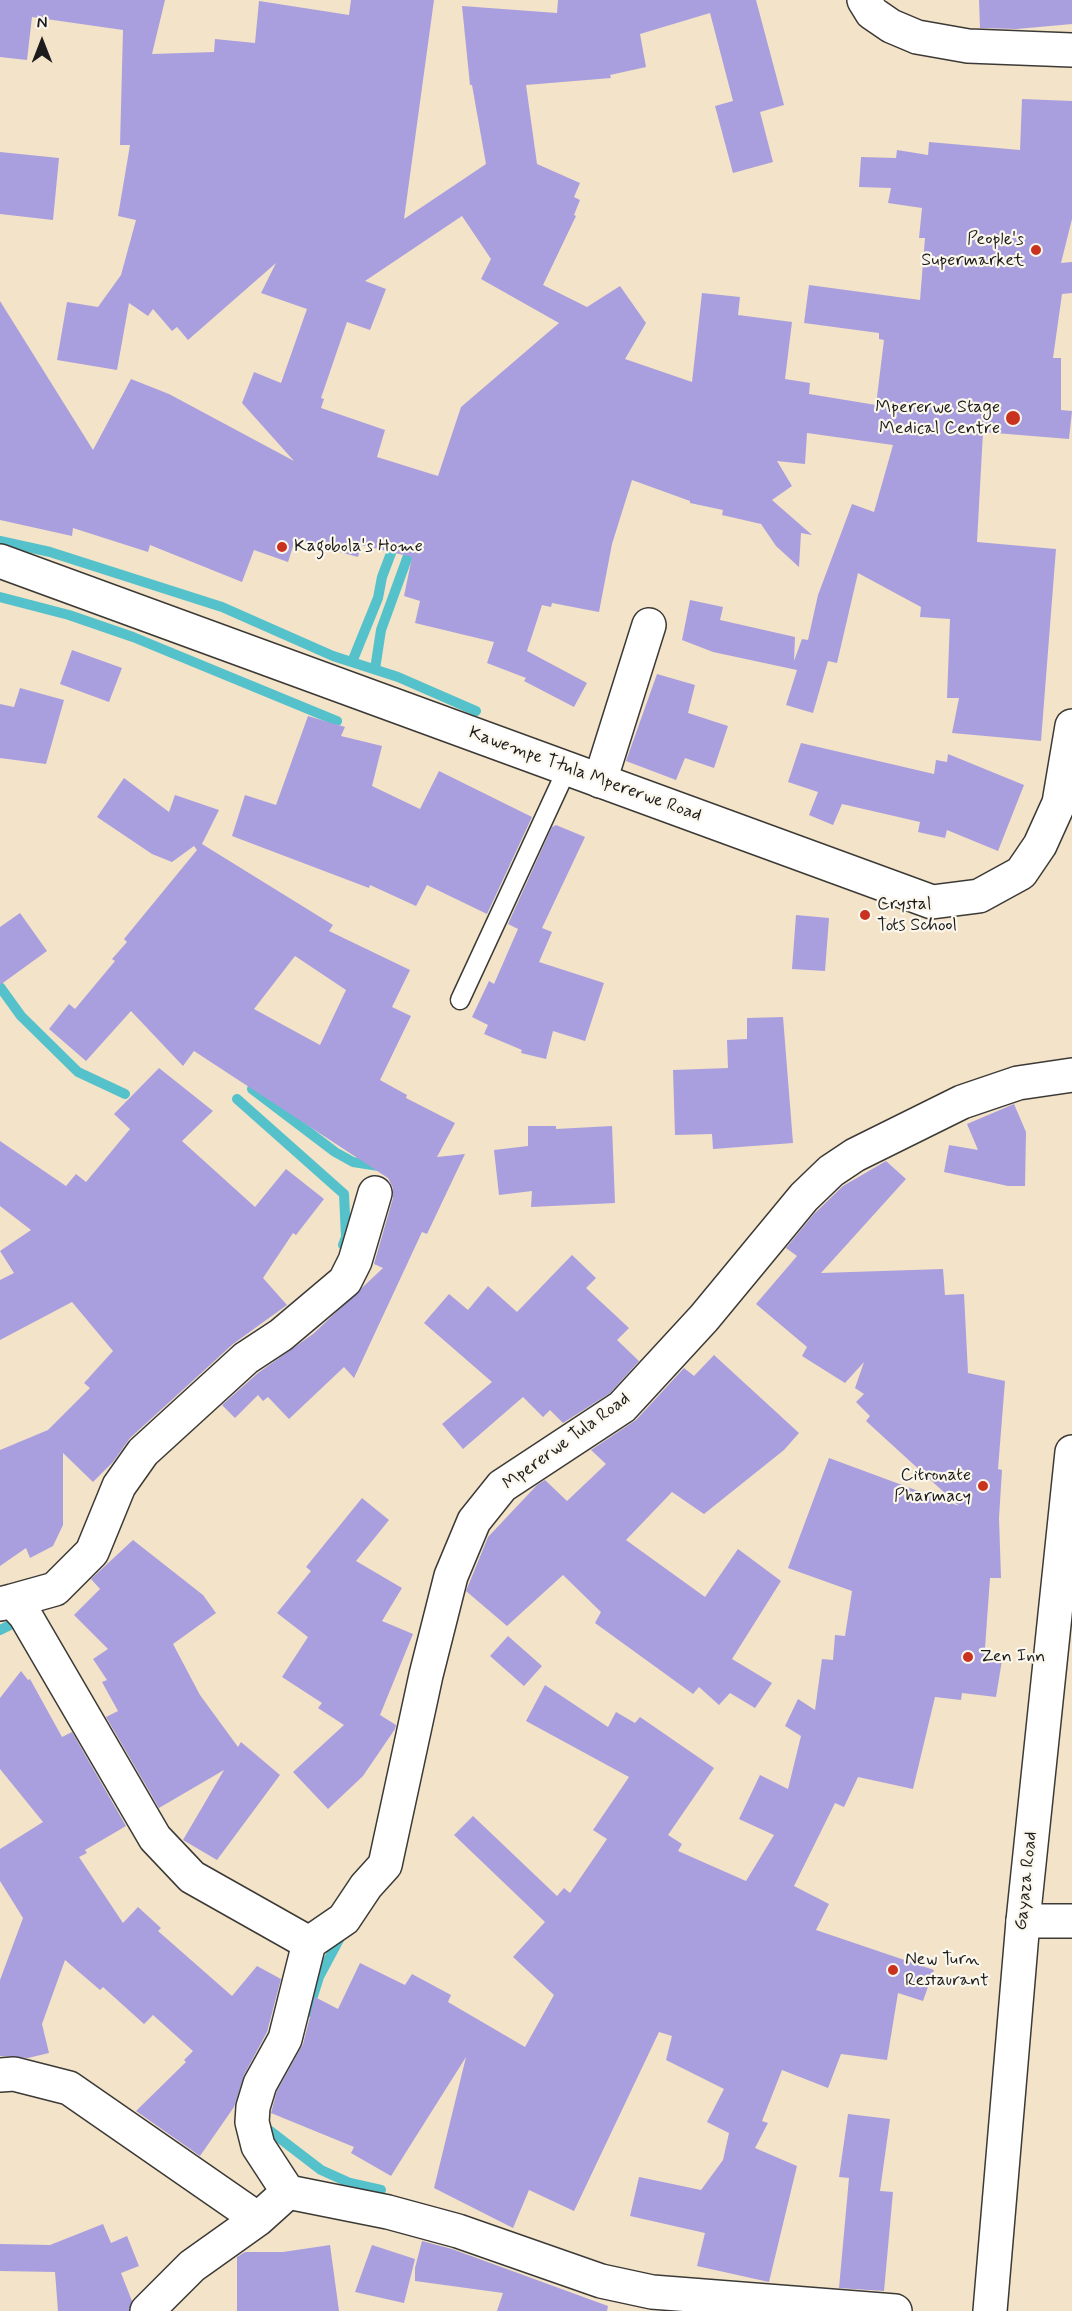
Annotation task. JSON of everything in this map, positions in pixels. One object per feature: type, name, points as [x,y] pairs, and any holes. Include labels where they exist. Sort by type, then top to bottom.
[{"type":"street","points":[[864,0],[872,13],[882,20],[917,37],[968,46],[1072,50]]},
{"type":"street","name":"Kawempe Ttula Mpererwe Road","points":[[0,561],[932,902],[979,896],[1021,873],[1040,845],[1059,803],[1072,726]]},
{"type":"street","points":[[600,781],[649,625]]},
{"type":"street","name":"Mpererwe Tula Road","points":[[309,1943],[344,1919],[366,1886],[386,1865],[426,1675],[452,1576],[474,1521],[502,1486],[622,1407],[704,1318],[804,1197],[831,1171],[855,1155],[962,1102],[1018,1083],[1072,1075]]},
{"type":"street","points":[[6,1603],[55,1589],[92,1552],[119,1486],[143,1452],[246,1358],[281,1335],[345,1281],[355,1261],[375,1193]]},
{"type":"street","name":"Gayaza Road","points":[[990,2311],[1023,1921],[1072,1452]]},
{"type":"street","points":[[6,1603],[26,1615],[154,1838],[192,1877],[309,1943],[285,2039],[260,2084],[253,2107],[252,2122],[258,2146],[288,2192],[388,2212],[458,2231],[591,2277],[652,2292],[895,2311]]},
{"type":"street","points":[[1023,1921],[1072,1921]]},
{"type":"street","points":[[0,2075],[15,2074],[69,2088],[258,2219]]},
{"type":"street","points":[[147,2311],[192,2266],[258,2219],[288,2192]]},
{"type":"lane","points":[[460,1000],[567,769]]},
{"type":"building","points":[[0,0],[165,0],[152,54],[214,52],[215,39],[255,43],[259,1],[349,15],[351,0],[434,0],[404,219],[486,164],[472,85],[470,85],[462,6],[557,13],[558,0],[756,0],[784,105],[760,112],[773,162],[733,173],[715,106],[733,101],[710,13],[640,34],[646,67],[610,75],[611,78],[526,85],[537,164],[580,183],[574,197],[580,200],[574,215],[576,216],[543,285],[587,307],[620,286],[646,323],[625,359],[692,382],[702,293],[740,297],[738,315],[792,322],[785,379],[810,383],[809,394],[876,405],[884,340],[879,339],[879,333],[804,323],[809,285],[920,300],[925,238],[919,238],[922,208],[888,203],[891,188],[859,187],[861,157],[896,158],[897,150],[928,155],[929,142],[1020,150],[1022,99],[1072,101],[1072,219],[1061,263],[1072,262],[1072,293],[1062,294],[1053,358],[1061,358],[1061,410],[1072,411],[1069,439],[983,432],[977,542],[1056,549],[1041,741],[952,733],[959,698],[947,698],[950,619],[920,617],[921,607],[858,573],[837,663],[828,661],[813,713],[786,705],[797,670],[713,652],[682,640],[690,600],[723,607],[720,620],[795,637],[794,661],[802,639],[808,640],[818,595],[852,504],[874,512],[893,445],[807,433],[805,464],[777,461],[792,486],[772,500],[812,535],[801,533],[799,567],[776,546],[761,524],[722,515],[723,510],[690,503],[690,501],[632,480],[612,544],[599,612],[552,603],[551,607],[542,605],[527,651],[587,683],[574,707],[524,681],[526,678],[487,663],[494,642],[415,623],[420,601],[404,596],[412,557],[361,545],[358,557],[295,540],[288,562],[254,550],[242,582],[150,545],[148,552],[73,528],[72,536],[0,520],[0,301],[93,450],[131,379],[169,394],[294,461],[242,403],[254,372],[281,383],[307,309],[261,293],[276,263],[188,340],[177,327],[172,331],[153,309],[148,316],[129,303],[117,370],[57,360],[67,302],[98,307],[121,275],[136,220],[118,216],[130,145],[120,145],[123,30],[32,17],[27,60],[0,57]],"holes":[[[462,216],[491,259],[481,279],[559,323],[461,407],[438,476],[377,457],[385,430],[321,408],[324,399],[321,398],[347,322],[370,330],[386,289],[365,281]]]},
{"type":"building","points":[[979,0],[1072,0],[1072,24],[1017,29],[980,28]]},
{"type":"building","points":[[0,152],[59,158],[53,220],[0,214]]},
{"type":"building","points":[[72,650],[122,668],[109,702],[60,684]]},
{"type":"building","points":[[657,674],[695,685],[688,713],[728,726],[714,768],[685,758],[676,780],[626,761]]},
{"type":"building","points":[[20,688],[64,700],[46,764],[0,758],[0,704],[14,707]]},
{"type":"building","points":[[308,716],[345,727],[341,736],[382,746],[372,786],[420,809],[439,771],[532,817],[487,914],[427,885],[416,906],[370,885],[369,888],[232,836],[245,795],[276,805]]},
{"type":"building","points":[[801,743],[934,774],[936,760],[947,762],[948,754],[1024,785],[998,851],[947,830],[945,838],[918,832],[920,822],[842,804],[833,825],[809,815],[818,792],[788,782]]},
{"type":"building","points":[[124,778],[169,812],[175,795],[219,810],[202,844],[333,925],[329,931],[410,970],[392,1007],[411,1016],[380,1080],[407,1095],[406,1098],[455,1123],[437,1157],[465,1154],[427,1234],[422,1232],[354,1378],[344,1367],[289,1419],[268,1397],[263,1401],[258,1395],[235,1418],[222,1405],[258,1373],[313,1334],[383,1268],[374,1264],[393,1198],[393,1188],[388,1178],[194,1051],[183,1066],[131,1011],[86,1061],[49,1029],[69,1004],[75,1009],[115,961],[112,959],[127,942],[124,939],[197,850],[194,846],[172,862],[152,854],[97,817]],"holes":[[[295,956],[346,990],[320,1045],[254,1009]]]},
{"type":"building","points":[[556,825],[585,837],[542,928],[552,932],[539,962],[604,983],[585,1041],[553,1031],[546,1059],[521,1053],[522,1050],[484,1034],[488,1025],[472,1017],[489,981],[494,984],[518,929],[508,924],[552,827]]},
{"type":"building","points":[[20,913],[47,951],[0,985],[0,927]]},
{"type":"building","points":[[796,915],[829,918],[825,971],[792,969]]},
{"type":"building","points":[[783,1017],[793,1143],[713,1149],[712,1134],[675,1135],[673,1070],[728,1068],[727,1040],[747,1039],[747,1018]]},
{"type":"building","points":[[159,1068],[213,1111],[182,1141],[255,1207],[286,1169],[324,1199],[296,1235],[293,1233],[263,1278],[287,1305],[233,1344],[130,1438],[113,1462],[93,1482],[63,1453],[63,1525],[53,1546],[30,1558],[26,1548],[0,1566],[0,1450],[48,1430],[90,1388],[84,1383],[113,1351],[72,1302],[0,1340],[0,1280],[14,1273],[0,1251],[31,1230],[0,1206],[0,1141],[66,1186],[76,1174],[86,1182],[130,1129],[114,1114]]},
{"type":"building","points":[[1014,1104],[1026,1132],[1025,1186],[1008,1186],[944,1172],[949,1145],[978,1150],[967,1124]]},
{"type":"building","points":[[528,1126],[556,1126],[556,1129],[612,1126],[615,1203],[531,1207],[532,1191],[499,1195],[494,1150],[528,1146]]},
{"type":"building","points":[[886,1161],[906,1179],[821,1273],[943,1269],[945,1295],[964,1294],[968,1373],[1005,1381],[998,1469],[1002,1470],[999,1518],[1001,1578],[990,1578],[985,1648],[985,1657],[1002,1660],[996,1697],[962,1693],[961,1700],[935,1697],[913,1789],[858,1777],[844,1807],[835,1803],[794,1886],[829,1904],[816,1930],[934,1970],[923,2001],[898,1993],[887,2060],[841,2054],[828,2088],[782,2070],[762,2121],[768,2123],[755,2148],[797,2166],[769,2282],[697,2266],[705,2233],[630,2216],[639,2177],[701,2190],[723,2160],[729,2133],[707,2122],[724,2089],[666,2060],[672,2036],[659,2032],[574,2211],[529,2190],[513,2228],[434,2188],[466,2057],[391,2176],[351,2153],[354,2147],[271,2113],[277,2091],[303,2044],[315,1997],[338,2009],[360,1963],[405,1985],[412,1974],[451,1995],[448,2002],[525,2047],[554,1995],[513,1957],[545,1922],[454,1835],[473,1816],[557,1896],[564,1888],[570,1893],[607,1839],[593,1830],[629,1777],[526,1721],[545,1685],[608,1727],[616,1712],[635,1723],[640,1717],[714,1768],[668,1835],[682,1844],[678,1851],[746,1881],[774,1835],[739,1819],[760,1775],[788,1789],[801,1736],[785,1726],[798,1699],[815,1710],[822,1659],[833,1660],[835,1635],[845,1636],[852,1591],[788,1568],[829,1458],[959,1506],[866,1421],[870,1416],[856,1402],[864,1394],[855,1388],[864,1362],[845,1383],[802,1356],[807,1347],[756,1304],[797,1256],[786,1248],[814,1214],[843,1186]]},
{"type":"building","points":[[572,1255],[596,1278],[586,1288],[629,1328],[617,1340],[639,1361],[610,1393],[563,1423],[550,1410],[543,1417],[523,1397],[463,1449],[442,1424],[492,1382],[424,1323],[449,1294],[468,1310],[488,1286],[517,1312]]},
{"type":"building","points":[[714,1355],[799,1433],[784,1450],[704,1514],[672,1492],[626,1540],[705,1597],[738,1549],[781,1581],[732,1659],[772,1683],[755,1708],[730,1693],[719,1705],[699,1687],[693,1694],[595,1623],[601,1612],[563,1575],[507,1626],[466,1591],[488,1537],[537,1485],[545,1480],[567,1501],[606,1464],[591,1450],[636,1420],[684,1368],[694,1376]]},
{"type":"building","points":[[362,1498],[389,1520],[356,1561],[402,1588],[382,1621],[413,1634],[380,1715],[396,1725],[395,1729],[363,1776],[328,1809],[293,1772],[344,1725],[318,1708],[322,1703],[282,1677],[308,1637],[277,1613],[311,1571],[306,1567]]},
{"type":"building","points":[[133,1540],[203,1595],[216,1613],[173,1644],[200,1695],[238,1747],[241,1742],[280,1775],[217,1860],[183,1840],[224,1770],[159,1808],[106,1717],[118,1711],[102,1682],[107,1680],[93,1659],[108,1649],[74,1615],[100,1589],[91,1579]]},
{"type":"building","points":[[508,1636],[542,1666],[524,1686],[490,1656]]},
{"type":"building","points":[[21,1671],[28,1680],[30,1679],[62,1737],[72,1732],[126,1826],[85,1850],[87,1853],[79,1857],[123,1923],[138,1907],[161,1928],[158,1931],[232,1996],[257,1966],[281,1979],[267,2032],[244,2075],[234,2107],[200,2156],[136,2111],[186,2062],[184,2060],[193,2051],[153,2015],[144,2024],[103,1987],[100,1990],[65,1960],[42,2024],[49,2053],[28,2058],[0,2056],[0,1980],[23,1918],[0,1881],[0,1849],[43,1822],[0,1769],[0,1698]]},
{"type":"building","points":[[848,2114],[890,2119],[880,2191],[893,2192],[884,2291],[839,2288],[849,2178],[839,2177]]},
{"type":"building","points":[[103,2224],[111,2243],[127,2236],[139,2266],[121,2273],[132,2301],[129,2311],[58,2311],[55,2272],[0,2271],[0,2244],[50,2245]]},
{"type":"building","points":[[422,2241],[452,2249],[608,2306],[607,2311],[497,2311],[503,2293],[415,2281],[415,2268]]},
{"type":"building","points":[[330,2245],[339,2311],[237,2311],[237,2257],[245,2252],[283,2252]]},
{"type":"building","points":[[372,2245],[415,2259],[404,2303],[355,2292]]},
{"type":"waterway","points":[[352,662],[378,598],[382,577],[396,540]]},
{"type":"waterway","points":[[0,541],[50,552],[222,607],[333,656],[398,677],[476,711]]},
{"type":"waterway","points":[[375,669],[381,630],[413,542]]},
{"type":"waterway","points":[[0,597],[69,615],[133,637],[337,721]]},
{"type":"waterway","points":[[0,987],[21,1016],[78,1072],[125,1094]]},
{"type":"waterway","points":[[252,1089],[335,1152],[353,1162],[379,1166]]},
{"type":"waterway","points":[[237,1099],[344,1194],[346,1237],[343,1245]]},
{"type":"waterway","points":[[0,1630],[24,1618]]},
{"type":"waterway","points":[[308,2012],[319,1977],[341,1936]]},
{"type":"waterway","points":[[261,2124],[321,2170],[350,2183],[381,2190]]},
{"type":"place","name":"People's Supermarket","points":[[1036,250]]},
{"type":"place","name":"Mpererwe Stage Medical Centre","points":[[1013,418]]},
{"type":"place","name":"Kagobola's Home","points":[[282,547]]},
{"type":"place","name":"Crystal Tots School","points":[[865,915]]},
{"type":"place","name":"Citronate Pharmacy","points":[[983,1486]]},
{"type":"place","name":"Zen Inn","points":[[968,1657]]},
{"type":"place","name":"New Turn Restaurant","points":[[893,1970]]}]
